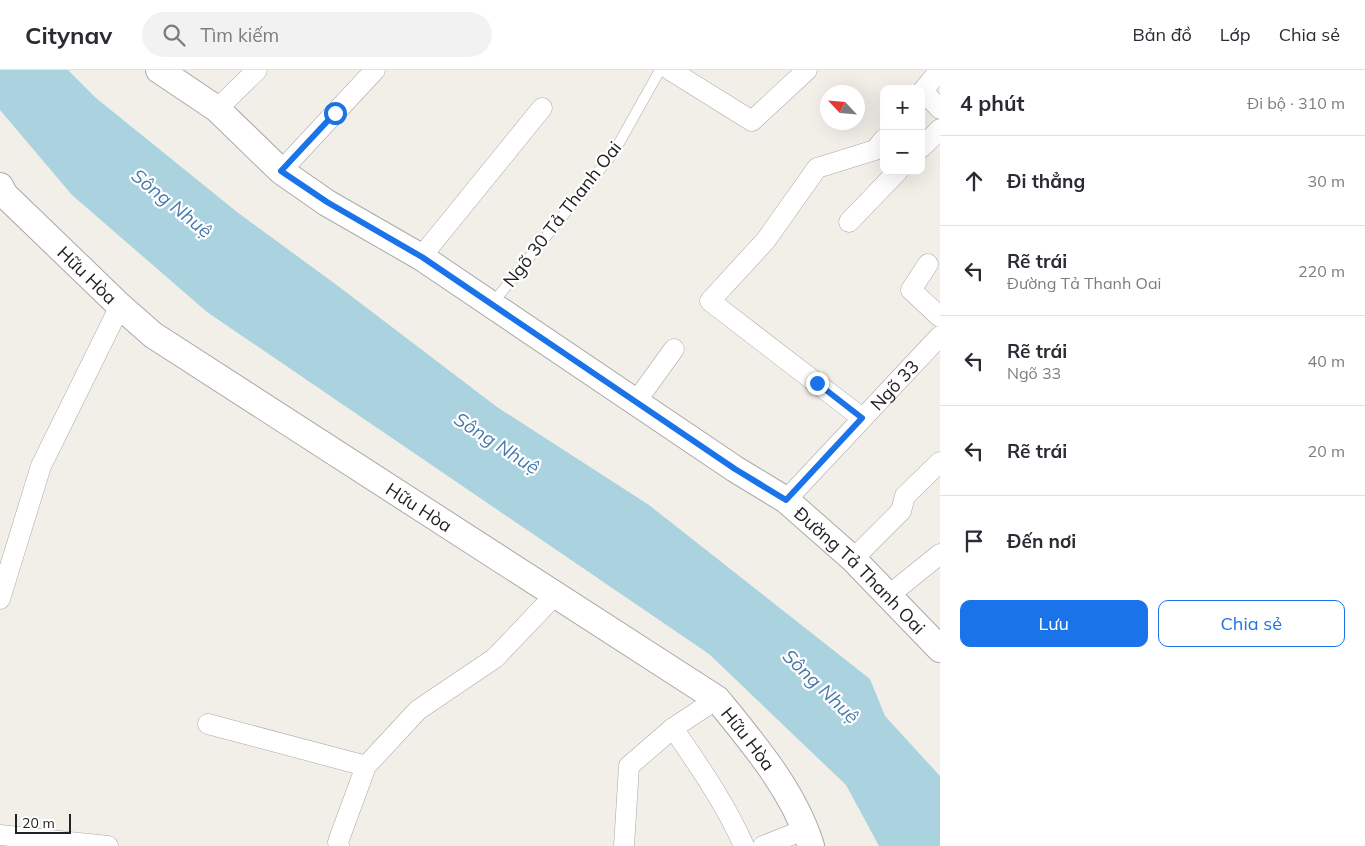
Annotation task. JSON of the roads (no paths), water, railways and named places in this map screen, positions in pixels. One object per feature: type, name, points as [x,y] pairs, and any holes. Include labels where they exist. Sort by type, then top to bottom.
[{"type":"street","name":"Đường Tả Thanh Oai","points":[[159,70],[218,109],[281,171],[327,202],[422,257],[636,403],[735,469],[786,500],[853,559],[940,649]]},
{"type":"street","points":[[218,109],[257,70]]},
{"type":"street","points":[[281,171],[375,70]]},
{"type":"street","points":[[670,70],[752,120],[807,70]]},
{"type":"street","points":[[926,87],[940,109]]},
{"type":"street","points":[[422,257],[542,108]]},
{"type":"street","points":[[925,144],[940,128]]},
{"type":"street","points":[[862,418],[710,301],[766,240],[817,168],[875,150],[880,144]]},
{"type":"street","points":[[849,222],[894,175]]},
{"type":"street","name":"Hữu Hòa","points":[[2,193],[120,306],[162,340],[716,699],[752,740],[780,782],[808,838]]},
{"type":"street","points":[[928,264],[911,287],[911,290],[940,317]]},
{"type":"street","points":[[0,599],[41,466],[120,306]]},
{"type":"street","name":"Ngõ 33","points":[[786,500],[940,336]]},
{"type":"street","points":[[636,403],[674,349]]},
{"type":"street","points":[[853,559],[901,511],[905,496],[940,462]]},
{"type":"street","points":[[888,596],[940,554]]},
{"type":"street","points":[[339,846],[338,842],[366,766],[418,710],[495,658],[555,595]]},
{"type":"street","points":[[624,846],[629,766],[673,728],[716,699]]},
{"type":"street","points":[[208,724],[366,766]]},
{"type":"street","points":[[673,728],[732,818],[744,846]]},
{"type":"street","points":[[0,835],[108,846]]},
{"type":"street","points":[[763,846],[808,838]]},
{"type":"lane","name":"Ngõ 30 Tả Thanh Oai","points":[[491,305],[614,152],[660,70]]},
{"type":"water","name":"Sông Nhuệ","points":[[0,70],[68,70],[96,98],[237,212],[497,407],[649,505],[870,679],[885,716],[940,776],[940,846],[879,846],[846,785],[709,654],[207,312],[72,195],[0,110]]}]
